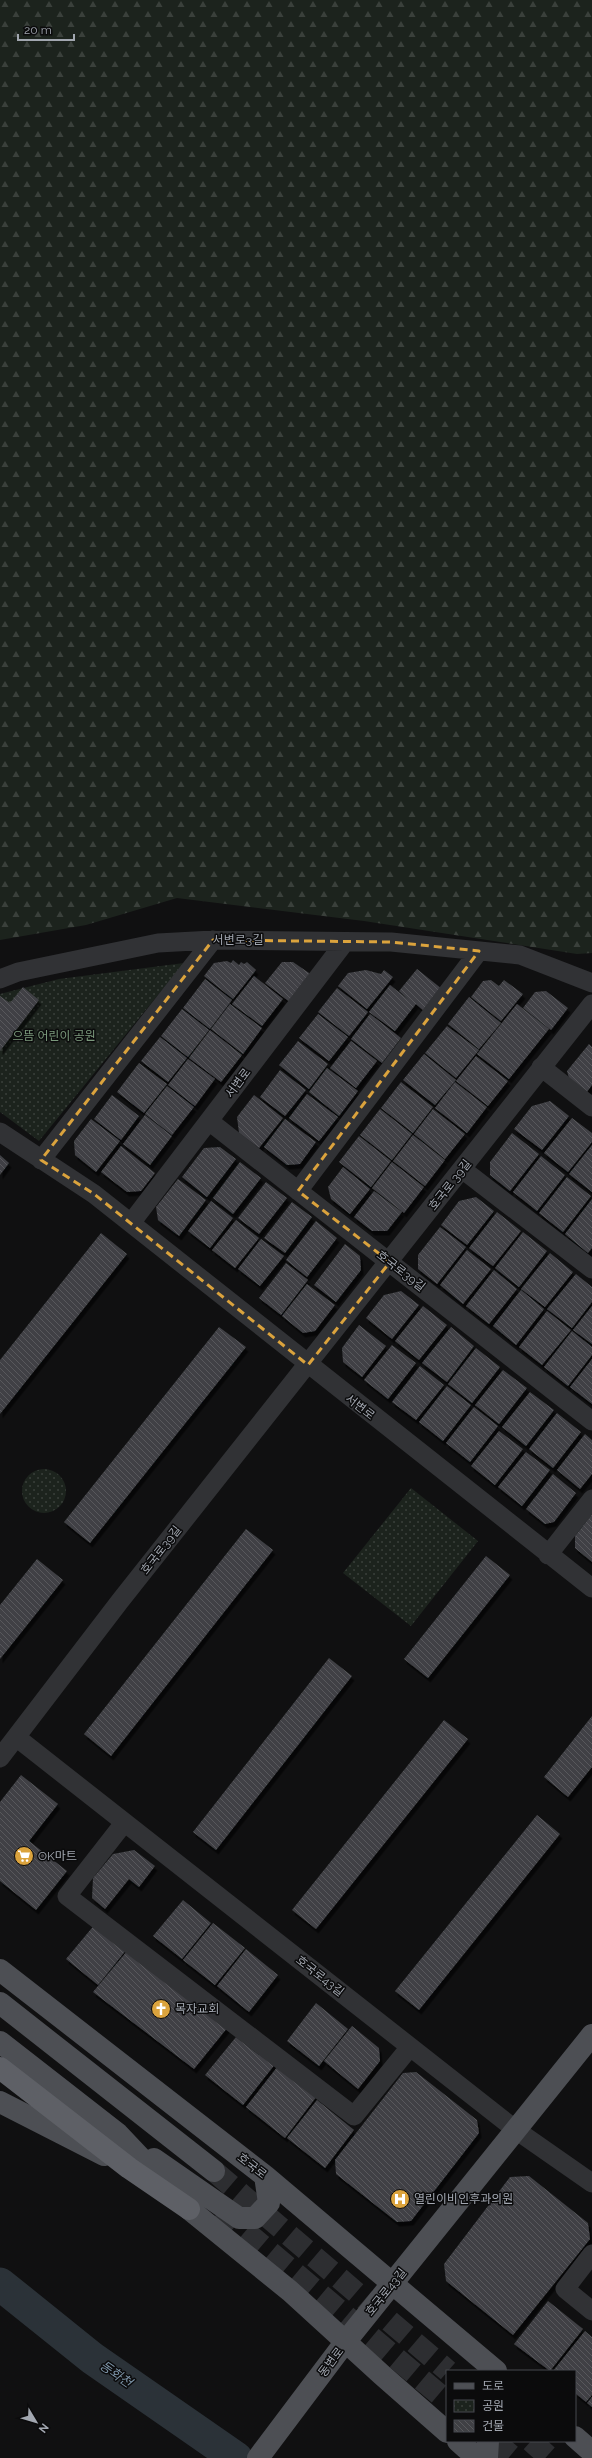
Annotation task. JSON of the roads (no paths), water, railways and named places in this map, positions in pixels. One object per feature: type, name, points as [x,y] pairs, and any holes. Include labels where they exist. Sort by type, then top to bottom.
[{"type":"highway","points":[[0,2068],[129,2168],[189,2209]]},
{"type":"main road","name":"호국로","points":[[0,1970],[265,2176],[392,2285],[495,2370]]},
{"type":"main road","points":[[0,2003],[214,2171]]},
{"type":"main road","name":"호국로43길","points":[[346,2342],[592,2035]]},
{"type":"main road","points":[[0,2042],[118,2134],[239,2218],[255,2218],[269,2203],[265,2176]]},
{"type":"main road","points":[[0,2102],[129,2168]]},
{"type":"main road","points":[[118,2134],[189,2209],[290,2291],[446,2431]]},
{"type":"main road","name":"동변로","points":[[258,2458],[346,2342]]},
{"type":"main road","points":[[576,2438],[592,2452]]},
{"type":"main road","points":[[459,2442],[478,2458]]},
{"type":"main road","points":[[487,2458],[488,2442]]},
{"type":"street","name":"서변로3길","points":[[0,979],[18,972],[158,943],[213,940],[391,942],[520,955],[592,983]]},
{"type":"street","points":[[41,1160],[213,940]]},
{"type":"street","name":"서변로","points":[[131,1223],[345,942]]},
{"type":"street","points":[[298,1191],[479,951]]},
{"type":"street","name":"호국로 39길","points":[[308,1365],[592,1004]]},
{"type":"street","points":[[541,1067],[592,1107]]},
{"type":"street","name":"호국로39길","points":[[209,1121],[592,1421]]},
{"type":"street","name":"서변로","points":[[0,1132],[94,1194],[548,1555],[592,1588]]},
{"type":"street","points":[[462,1169],[592,1269]]},
{"type":"street","name":"호국로39길","points":[[0,1758],[120,1601],[308,1365]]},
{"type":"street","points":[[548,1555],[592,1499]]},
{"type":"street","points":[[16,1738],[124,1823],[66,1896],[354,2116],[410,2047]]},
{"type":"street","name":"호국로43길","points":[[124,1823],[516,2130],[592,2183]]},
{"type":"street","points":[[592,2254],[565,2289],[592,2311]]},
{"type":"waterway","name":"동화천","points":[[0,2284],[92,2358],[236,2458]]},
{"type":"tunnel","points":[[214,2171],[447,2370]]},
{"type":"tunnel","points":[[220,2210],[446,2400]]},
{"type":"tunnel","points":[[495,2442],[514,2458]]},
{"type":"tunnel","points":[[532,2442],[550,2458]]},
{"type":"place","name":"OK마트","points":[[24,1856]]},
{"type":"place","name":"목자교회","points":[[161,2009]]},
{"type":"place","name":"열린이비인후과의원","points":[[400,2199]]},
{"type":"park label","name":"으뜸 어린이 공원","points":[[54,1036]]}]
